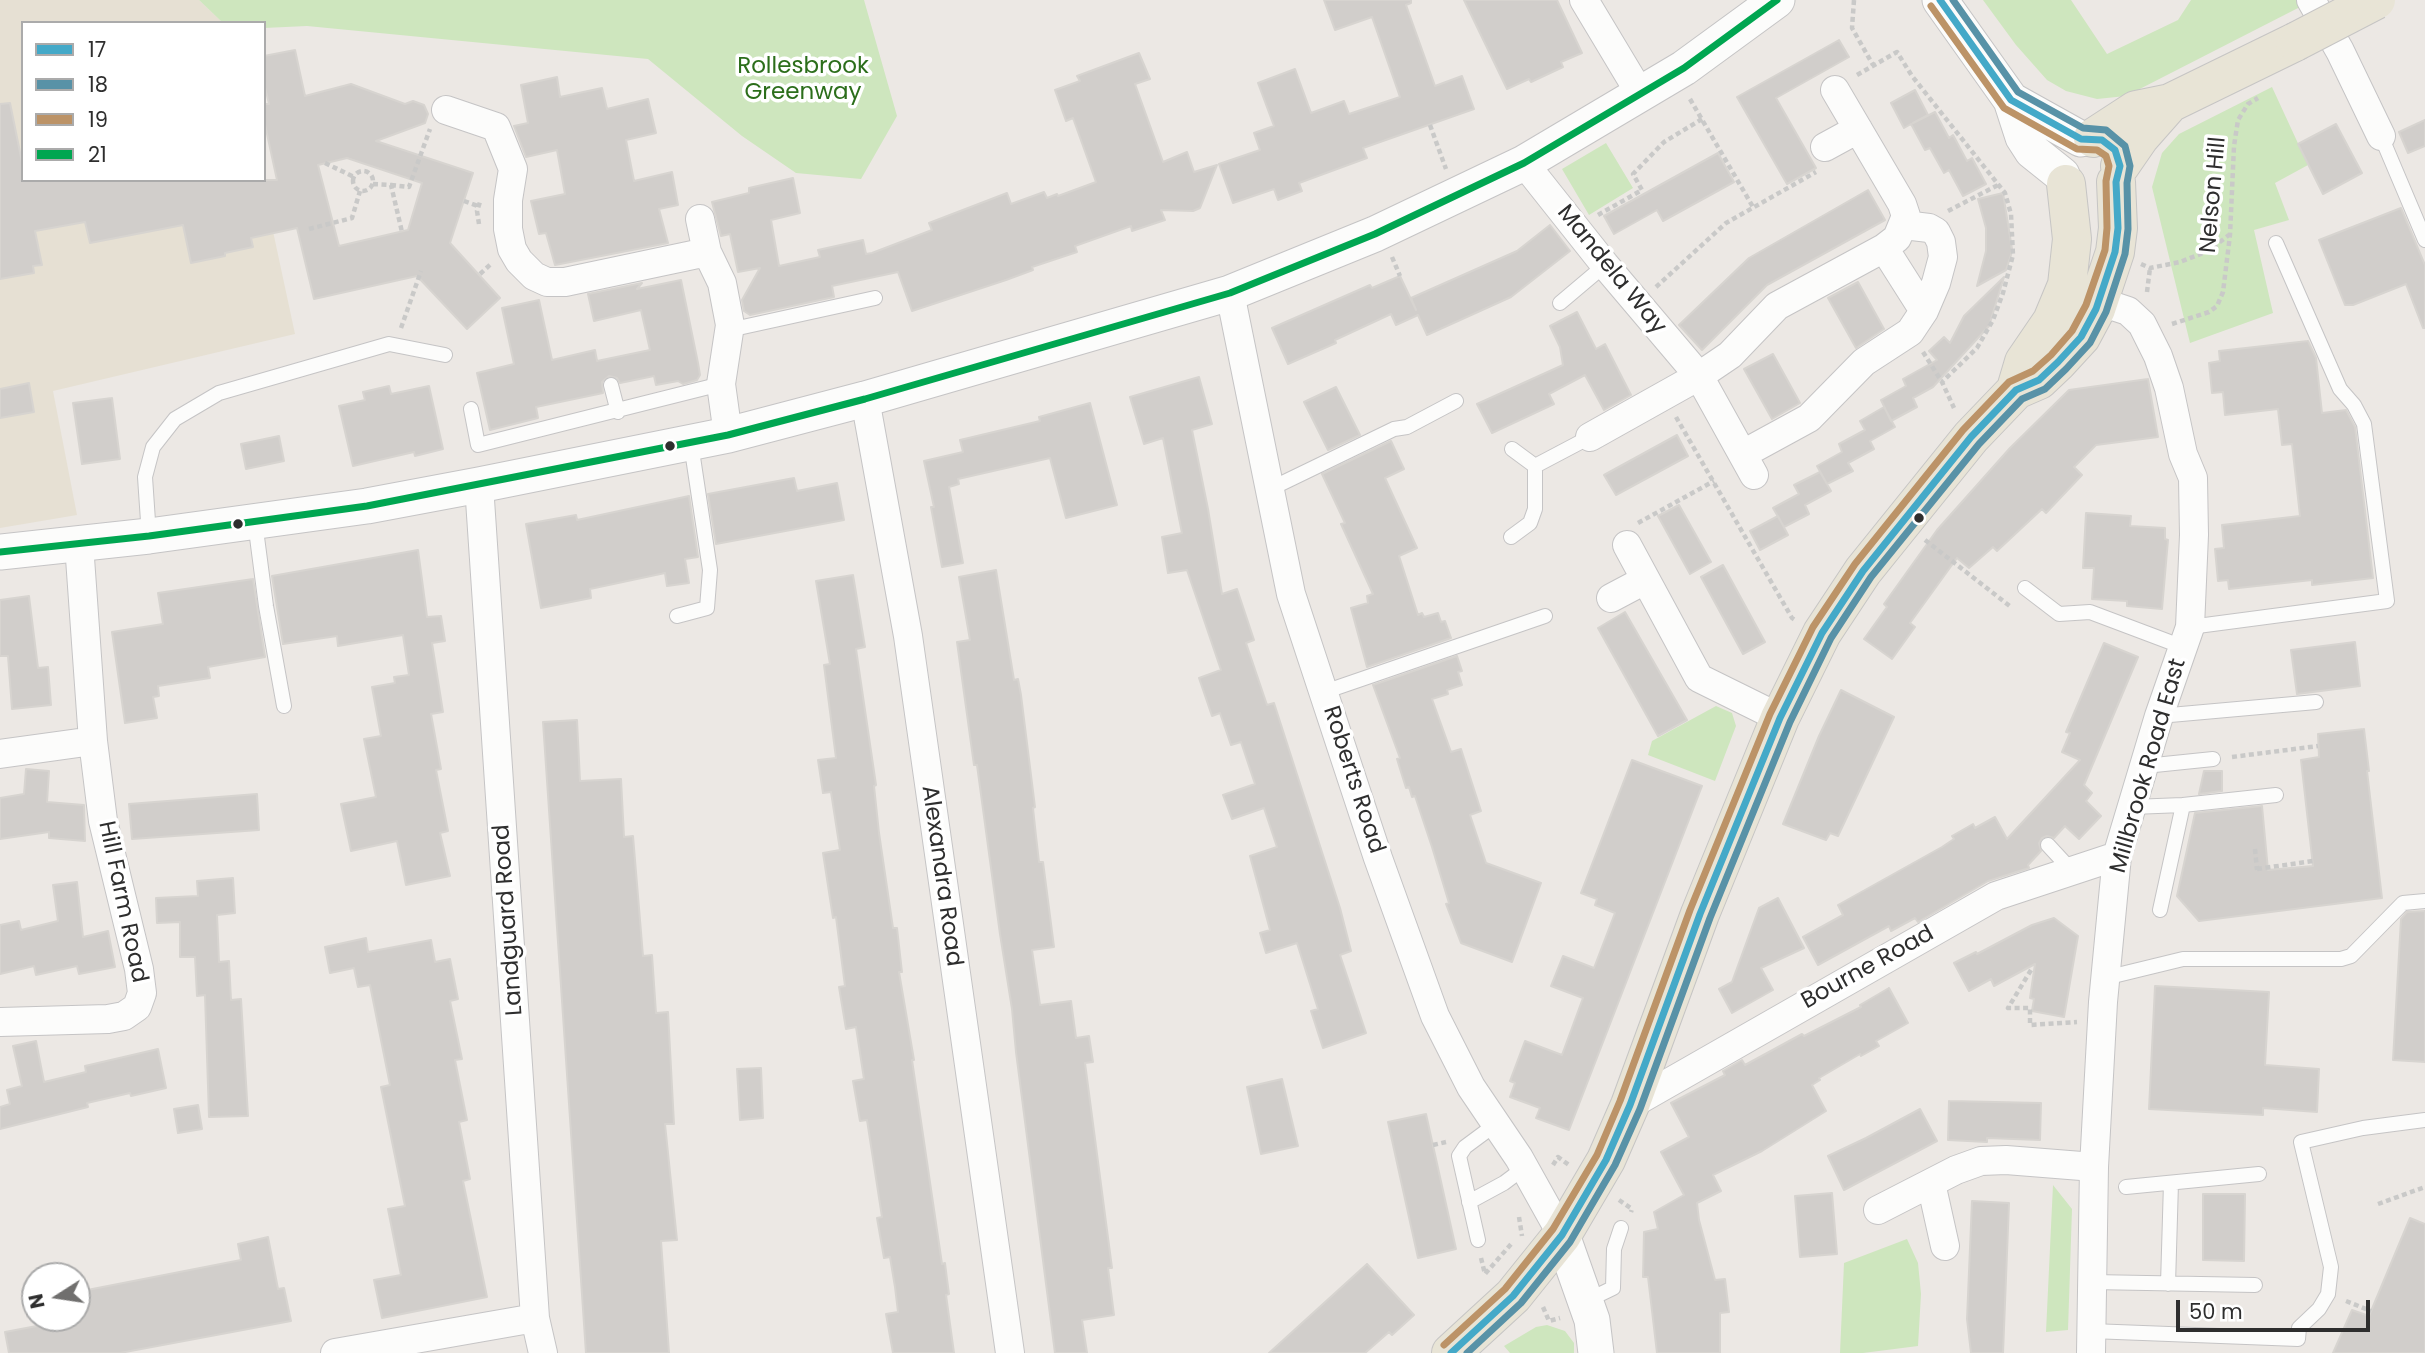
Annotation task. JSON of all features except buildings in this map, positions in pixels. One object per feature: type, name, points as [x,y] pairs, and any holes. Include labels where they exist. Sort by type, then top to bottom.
[{"type":"main road","points":[[2016,390],[2024,362],[2048,329],[2067,285],[2072,239],[2061,166],[2067,149],[2136,110],[2170,103],[2376,0]]},
{"type":"main road","points":[[2064,179],[2082,196],[2101,195],[2118,174],[2140,137],[2170,103]]},
{"type":"main road","points":[[1451,1353],[1513,1296],[1562,1235],[1606,1160],[1630,1105],[1700,914],[1780,718],[1822,632],[1863,571],[1971,437],[2016,390],[2039,380],[2058,362],[2081,337],[2096,309],[2115,252],[2118,174],[2115,150],[2102,140],[2087,138]]},
{"type":"street","points":[[1584,0],[1641,95]]},
{"type":"street","points":[[0,552],[149,536],[367,506],[728,435],[865,400],[1230,293],[1375,234],[1524,163],[1684,68],[1777,0]]},
{"type":"street","points":[[1940,0],[2011,100],[2023,137],[2032,151],[2064,179]]},
{"type":"street","points":[[2311,0],[2340,51],[2381,136]]},
{"type":"street","points":[[1835,90],[1912,225],[1936,232],[1941,242],[1942,257],[1936,283],[1917,321]]},
{"type":"street","points":[[2011,100],[2087,138]]},
{"type":"street","points":[[446,110],[496,127],[513,169],[508,200],[508,229],[512,249],[519,261],[534,276],[547,282],[565,282],[707,252]]},
{"type":"street","points":[[1825,147],[1858,129]]},
{"type":"street","name":"Mandela Way","points":[[1524,163],[1605,265],[1699,376],[1749,465],[1809,418],[1864,362],[1917,321]]},
{"type":"street","points":[[700,219],[707,252],[722,283],[730,324],[722,384],[728,435]]},
{"type":"street","points":[[1590,437],[1699,376],[1730,355],[1777,306],[1884,248],[1912,225]]},
{"type":"street","points":[[1884,248],[1917,321]]},
{"type":"street","name":"Roberts Road","points":[[1230,293],[1291,594],[1378,858],[1435,1016],[1471,1087],[1531,1180],[1562,1235]]},
{"type":"street","name":"Millbrook Road East","points":[[2091,1342],[2102,1021],[2117,856],[2159,716],[2187,637],[2193,579],[2193,478],[2183,454],[2169,388],[2158,356],[2143,324],[2128,311],[2113,306],[2096,309]]},
{"type":"street","name":"Alexandra Road","points":[[865,400],[908,636],[965,1054],[1010,1353]]},
{"type":"street","name":"Landguard Road","points":[[479,485],[535,1318],[543,1353]]},
{"type":"street","name":"Hill Farm Road","points":[[0,1021],[108,1019],[124,1016],[138,1007],[142,993],[139,969],[103,821],[93,740],[79,544]]},
{"type":"street","points":[[1626,545],[1699,678],[1780,718]]},
{"type":"street","points":[[1611,598],[1645,580]]},
{"type":"street","points":[[0,754],[93,740]]},
{"type":"street","name":"Bourne Road","points":[[1630,1105],[1996,897],[2117,856]]},
{"type":"street","points":[[1878,1210],[1956,1170],[1981,1161],[2006,1160],[2095,1167]]},
{"type":"street","points":[[1931,1183],[1945,1246]]},
{"type":"street","points":[[1562,1235],[1592,1320],[1596,1353]]},
{"type":"street","points":[[335,1353],[535,1318]]},
{"type":"lane","points":[[2381,136],[2425,240]]},
{"type":"lane","points":[[2025,588],[2059,614],[2090,612],[2187,637],[2386,600],[2364,424],[2354,405],[2340,389],[2276,243]]},
{"type":"lane","points":[[1560,303],[1605,265]]},
{"type":"lane","points":[[729,330],[875,298]]},
{"type":"lane","points":[[149,536],[145,477],[153,447],[175,419],[219,393],[389,344],[445,355]]},
{"type":"lane","points":[[471,409],[478,445],[722,384]]},
{"type":"lane","points":[[611,385],[618,412]]},
{"type":"lane","points":[[1270,489],[1394,429],[1407,427],[1456,401]]},
{"type":"lane","points":[[1535,466],[1590,437]]},
{"type":"lane","points":[[677,616],[708,608],[710,570],[691,442]]},
{"type":"lane","points":[[1512,449],[1535,466]]},
{"type":"lane","points":[[1511,537],[1530,523],[1535,509],[1535,466]]},
{"type":"lane","points":[[255,521],[266,606],[284,706]]},
{"type":"lane","points":[[1324,692],[1545,616]]},
{"type":"lane","points":[[2159,716],[2316,702]]},
{"type":"lane","points":[[2145,766],[2213,759]]},
{"type":"lane","points":[[2132,807],[2276,795]]},
{"type":"lane","points":[[2161,910],[2183,804]]},
{"type":"lane","points":[[2048,845],[2072,871]]},
{"type":"lane","points":[[2105,978],[2183,959],[2341,959],[2351,956],[2403,902],[2425,901]]},
{"type":"lane","points":[[2306,1353],[2298,1339],[2299,1328],[2319,1309],[2328,1294],[2331,1267],[2301,1142],[2363,1128],[2425,1121]]},
{"type":"lane","points":[[1478,1240],[1459,1156],[1465,1147],[1496,1124]]},
{"type":"lane","points":[[2126,1187],[2259,1174]]},
{"type":"lane","points":[[1469,1202],[1504,1182],[1531,1180]]},
{"type":"lane","points":[[2168,1284],[2171,1183]]},
{"type":"lane","points":[[1585,1302],[1614,1288],[1614,1250],[1621,1228]]},
{"type":"lane","points":[[2092,1282],[2255,1285]]},
{"type":"lane","points":[[2091,1342],[2298,1339]]},
{"type":"path","points":[[1854,0],[1852,28],[1873,65],[1897,52],[1912,76],[2005,193],[2011,214],[2013,255],[1993,320],[1977,348],[1942,382]]},
{"type":"path","points":[[1684,90],[1753,207]]},
{"type":"path","name":"Nelson Hill","points":[[2172,324],[2209,312],[2217,306],[2223,292],[2238,120],[2248,104],[2259,97]]},
{"type":"path","points":[[373,184],[409,187],[438,101],[446,110]]},
{"type":"path","points":[[1576,228],[1642,190],[1633,174],[1664,142],[1702,119]]},
{"type":"path","points":[[1430,125],[1456,196]]},
{"type":"path","points":[[1638,304],[1726,223],[1826,166],[1825,147]]},
{"type":"path","points":[[325,163],[354,177]]},
{"type":"path","points":[[358,172],[368,173],[373,177],[373,184],[366,191],[360,191],[355,187],[354,177],[358,172]]},
{"type":"path","points":[[391,185],[402,232]]},
{"type":"path","points":[[1912,225],[1998,185]]},
{"type":"path","points":[[309,229],[352,218],[360,191]]},
{"type":"path","points":[[464,201],[478,206]]},
{"type":"path","points":[[2150,268],[2180,262],[2208,251],[2230,235]]},
{"type":"path","points":[[395,345],[421,271]]},
{"type":"path","points":[[1917,321],[1954,409]]},
{"type":"path","points":[[1664,397],[1792,618],[1822,632]]},
{"type":"path","points":[[1626,545],[1632,527],[1714,481]]},
{"type":"path","points":[[1903,522],[2011,607]]},
{"type":"path","points":[[2213,759],[2318,746]]},
{"type":"path","points":[[2255,849],[2257,870],[2313,860]]},
{"type":"path","points":[[2031,970],[2008,1008],[2030,1008],[2030,1025],[2102,1021]]},
{"type":"path","points":[[1478,1240],[1485,1273],[1509,1245],[1522,1236],[1521,1220],[1517,1214],[1531,1180]]},
{"type":"path","points":[[2378,1204],[2425,1187]]},
{"type":"path","points":[[2328,1294],[2371,1311]]},
{"type":"shaded area","points":[[0,0],[199,0],[221,21],[21,21],[21,182],[262,182],[295,334],[53,391],[77,515],[0,528]]},
{"type":"green space","name":"Rollesbrook Greenway","points":[[199,0],[864,0],[897,116],[861,179],[796,173],[742,136],[648,59],[307,26],[266,28],[266,21],[221,21]]},
{"type":"green space","points":[[1983,0],[2071,0],[2107,54],[2178,20],[2191,0],[2297,0],[2300,7],[2126,96],[2097,99],[2066,91],[2047,80],[2016,45]]},
{"type":"green space","points":[[2272,87],[2308,165],[2275,183],[2289,220],[2254,230],[2273,313],[2190,343],[2152,187],[2162,153],[2179,134]]},
{"type":"green space","points":[[1606,143],[1633,188],[1589,215],[1562,169]]},
{"type":"green space","points":[[1716,706],[1732,713],[1736,726],[1715,781],[1648,755],[1652,741]]},
{"type":"green space","points":[[2053,1185],[2072,1209],[2068,1330],[2046,1332]]},
{"type":"green space","points":[[1907,1239],[1918,1263],[1921,1294],[1918,1346],[1840,1353],[1844,1263]]},
{"type":"green space","points":[[1547,1325],[1565,1331],[1574,1343],[1574,1353],[1510,1353],[1504,1346],[1536,1327]]},
{"type":"transit line","name":"21","points":[[0,552],[149,536],[367,506],[728,435],[865,399],[1230,293],[1375,234],[1524,163],[1684,68],[1777,0]]},
{"type":"transit line","name":"17","points":[[1451,1353],[1513,1296],[1562,1235],[1606,1160],[1630,1105],[1700,914],[1780,718],[1822,633],[1863,571],[1971,437],[2016,390],[2039,380],[2058,362],[2081,337],[2096,309],[2115,252],[2118,228],[2116,182],[2120,166],[2115,150],[2102,140],[2081,139],[2011,100],[1940,0]]},
{"type":"transit line","name":"18","points":[[1467,1353],[1521,1303],[1570,1242],[1615,1165],[1640,1109],[1710,918],[1790,722],[1831,638],[1871,577],[1979,444],[2022,399],[2045,389],[2066,369],[2090,343],[2106,312],[2125,254],[2128,229],[2127,183],[2130,166],[2125,146],[2106,130],[2083,128],[2018,92],[1953,0]]},
{"type":"transit line","name":"19","points":[[1444,1345],[1505,1289],[1553,1229],[1597,1155],[1620,1101],[1690,910],[1770,714],[1813,627],[1855,564],[1963,430],[2009,382],[2033,371],[2051,355],[2072,331],[2086,305],[2105,250],[2106,181],[2109,166],[2106,156],[2097,150],[2077,149],[2004,108],[1931,6]]}]
